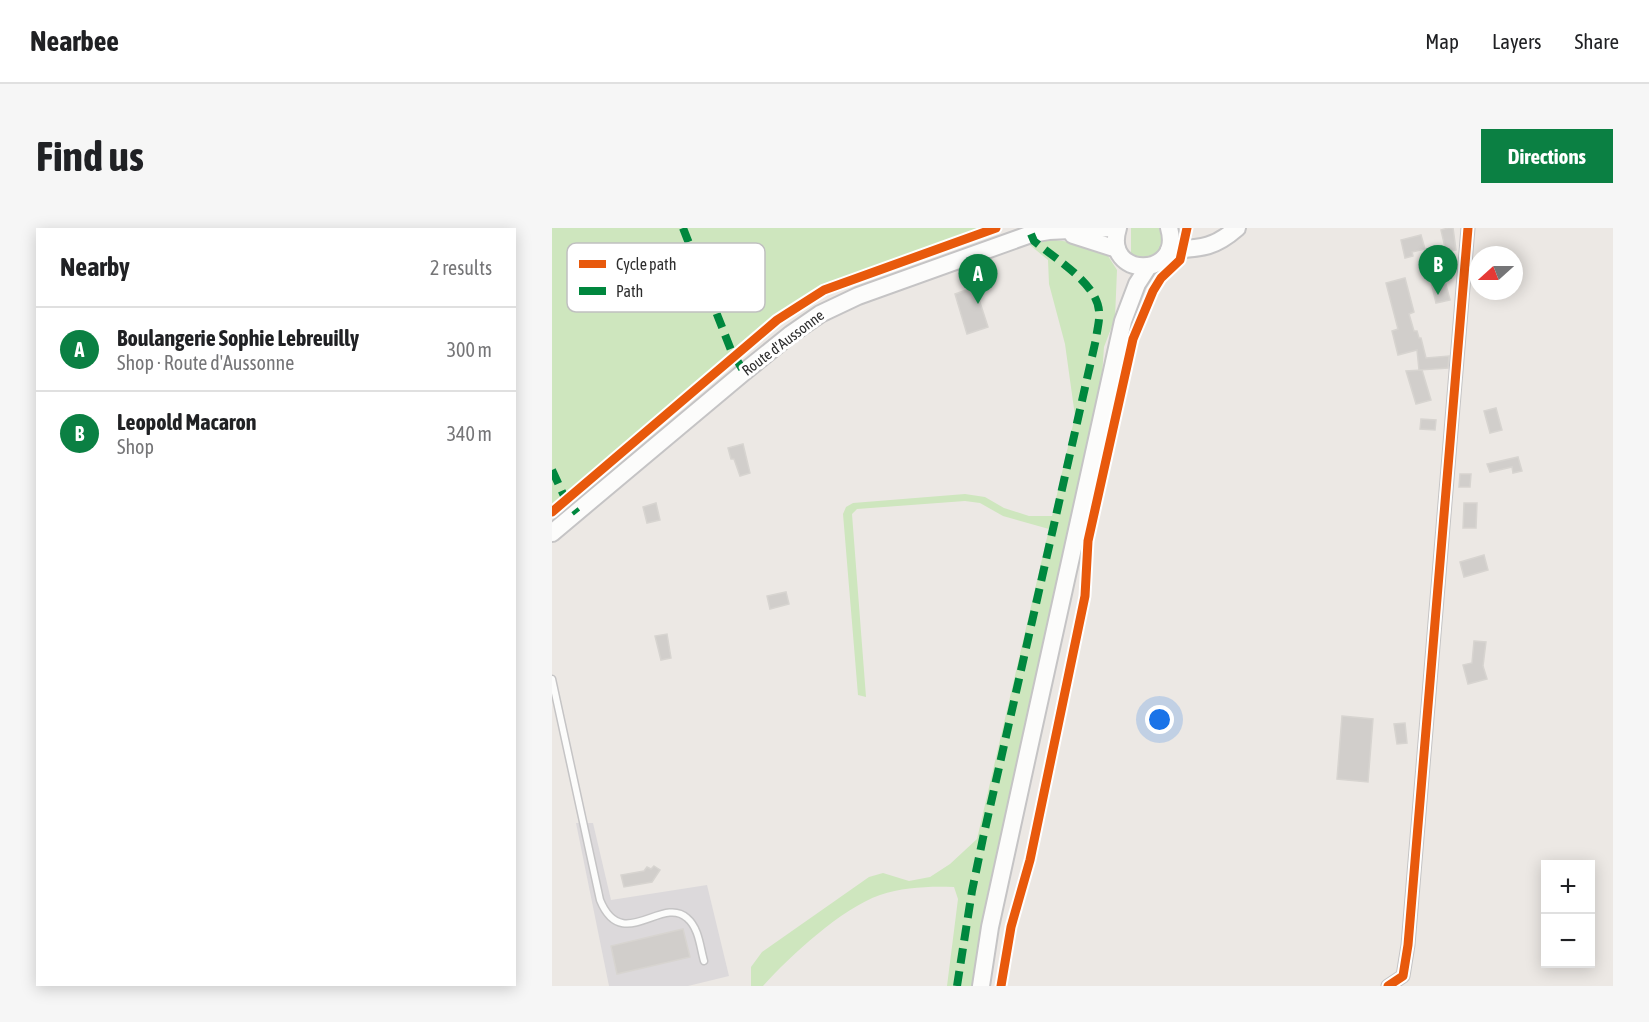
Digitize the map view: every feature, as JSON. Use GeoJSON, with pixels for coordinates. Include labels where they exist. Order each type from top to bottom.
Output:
{"type":"FeatureCollection","features":[{"type":"Feature","properties":{"kind":"main road","name":"Route d'Aussonne"},"geometry":{"type":"LineString","coordinates":[[552,533],[775,347],[820,314],[858,296],[1031,234],[1112,228]]}},
{"type":"Feature","properties":{"kind":"main road"},"geometry":{"type":"LineString","coordinates":[[1118,228],[1115,242],[1121,255],[1123,321]]}},
{"type":"Feature","properties":{"kind":"main road"},"geometry":{"type":"LineString","coordinates":[[1169,228],[1193,239],[1207,239],[1233,232]]}},
{"type":"Feature","properties":{"kind":"main road"},"geometry":{"type":"LineString","coordinates":[[981,986],[990,927],[1123,321],[1137,284],[1148,267],[1157,264],[1169,250],[1171,243],[1169,228]]}},
{"type":"Feature","properties":{"kind":"main road","name":"Route d'Aussonne"},"geometry":{"type":"LineString","coordinates":[[1057,231],[1086,238],[1121,255],[1136,266],[1148,267]]}},
{"type":"Feature","properties":{"kind":"main road"},"geometry":{"type":"LineString","coordinates":[[1169,250],[1206,248],[1233,232]]}},
{"type":"Feature","properties":{"kind":"street"},"geometry":{"type":"LineString","coordinates":[[1388,986],[1402,976],[1408,945],[1468,228]]}},
{"type":"Feature","properties":{"kind":"lane"},"geometry":{"type":"LineString","coordinates":[[552,679],[604,911],[612,920],[624,924],[675,912],[687,917],[696,930],[704,961]]}},
{"type":"Feature","properties":{"kind":"shaded area"},"geometry":{"type":"Polygon","coordinates":[[[576,823],[593,823],[611,900],[707,885],[729,976],[688,986],[609,986],[576,823]]]}},
{"type":"Feature","properties":{"kind":"green space"},"geometry":{"type":"Polygon","coordinates":[[[552,228],[986,228],[822,289],[779,313],[731,358],[552,506],[552,228]]]}},
{"type":"Feature","properties":{"kind":"green space"},"geometry":{"type":"Polygon","coordinates":[[[1131,228],[1159,228],[1161,242],[1155,255],[1145,259],[1131,257],[1131,228]]]}},
{"type":"Feature","properties":{"kind":"green space"},"geometry":{"type":"Polygon","coordinates":[[[1048,239],[1092,245],[1108,256],[1117,270],[1115,318],[1104,347],[1101,390],[987,896],[972,986],[947,986],[958,899],[954,887],[936,887],[898,890],[865,901],[817,934],[763,986],[751,986],[751,967],[762,952],[869,877],[883,873],[909,881],[930,877],[950,864],[977,839],[1049,529],[1003,516],[980,503],[965,501],[857,509],[852,514],[866,697],[858,695],[843,514],[846,507],[853,503],[965,494],[985,497],[1004,508],[1029,516],[1052,516],[1075,416],[1065,344],[1049,284],[1048,260],[1025,241],[1048,239]]]}},
{"type":"Feature","properties":{"kind":"building"},"geometry":{"type":"Polygon","coordinates":[[[1453,228],[1456,250],[1446,252],[1441,230],[1453,228]]]}},
{"type":"Feature","properties":{"kind":"building"},"geometry":{"type":"Polygon","coordinates":[[[1421,235],[1425,249],[1412,252],[1413,256],[1405,258],[1401,240],[1421,235]]]}},
{"type":"Feature","properties":{"kind":"building"},"geometry":{"type":"Polygon","coordinates":[[[1442,269],[1450,300],[1436,303],[1429,273],[1442,269]]]}},
{"type":"Feature","properties":{"kind":"building"},"geometry":{"type":"Polygon","coordinates":[[[1405,278],[1414,312],[1409,314],[1414,331],[1417,331],[1421,338],[1426,358],[1449,356],[1448,368],[1419,370],[1417,350],[1398,355],[1392,331],[1398,329],[1386,283],[1405,278]]]}},
{"type":"Feature","properties":{"kind":"building"},"geometry":{"type":"Polygon","coordinates":[[[975,287],[988,327],[967,334],[955,294],[975,287]]]}},
{"type":"Feature","properties":{"kind":"building"},"geometry":{"type":"Polygon","coordinates":[[[1422,370],[1431,400],[1416,404],[1406,371],[1422,370]]]}},
{"type":"Feature","properties":{"kind":"building"},"geometry":{"type":"Polygon","coordinates":[[[1496,408],[1502,430],[1490,433],[1484,411],[1496,408]]]}},
{"type":"Feature","properties":{"kind":"building"},"geometry":{"type":"Polygon","coordinates":[[[1421,419],[1436,420],[1435,430],[1420,429],[1421,419]]]}},
{"type":"Feature","properties":{"kind":"building"},"geometry":{"type":"Polygon","coordinates":[[[743,444],[750,473],[740,476],[728,448],[743,444]]]}},
{"type":"Feature","properties":{"kind":"building"},"geometry":{"type":"Polygon","coordinates":[[[1518,457],[1522,471],[1513,473],[1512,467],[1490,472],[1487,464],[1518,457]]]}},
{"type":"Feature","properties":{"kind":"building"},"geometry":{"type":"Polygon","coordinates":[[[1460,474],[1471,474],[1470,487],[1459,487],[1460,474]]]}},
{"type":"Feature","properties":{"kind":"building"},"geometry":{"type":"Polygon","coordinates":[[[656,503],[660,520],[647,523],[643,507],[656,503]]]}},
{"type":"Feature","properties":{"kind":"building"},"geometry":{"type":"Polygon","coordinates":[[[1464,503],[1477,503],[1476,528],[1463,528],[1464,503]]]}},
{"type":"Feature","properties":{"kind":"building"},"geometry":{"type":"Polygon","coordinates":[[[1484,555],[1488,570],[1464,577],[1460,562],[1484,555]]]}},
{"type":"Feature","properties":{"kind":"building"},"geometry":{"type":"Polygon","coordinates":[[[786,592],[789,604],[770,609],[767,596],[786,592]]]}},
{"type":"Feature","properties":{"kind":"building"},"geometry":{"type":"Polygon","coordinates":[[[667,634],[671,658],[661,660],[655,636],[667,634]]]}},
{"type":"Feature","properties":{"kind":"building"},"geometry":{"type":"Polygon","coordinates":[[[1474,641],[1486,642],[1483,666],[1487,679],[1468,684],[1463,665],[1472,663],[1474,641]]]}},
{"type":"Feature","properties":{"kind":"building"},"geometry":{"type":"Polygon","coordinates":[[[1342,716],[1373,719],[1368,782],[1337,779],[1342,716]]]}},
{"type":"Feature","properties":{"kind":"building"},"geometry":{"type":"Polygon","coordinates":[[[1405,723],[1407,743],[1397,744],[1394,724],[1405,723]]]}},
{"type":"Feature","properties":{"kind":"building"},"geometry":{"type":"Polygon","coordinates":[[[654,866],[660,870],[652,882],[624,887],[621,875],[644,871],[647,867],[651,869],[654,866]]]}},
{"type":"Feature","properties":{"kind":"building"},"geometry":{"type":"Polygon","coordinates":[[[683,929],[690,957],[617,974],[611,946],[683,929]]]}},
{"type":"Feature","properties":{"kind":"marked path"},"geometry":{"type":"LineString","coordinates":[[683,228],[689,243]]}},
{"type":"Feature","properties":{"kind":"marked path"},"geometry":{"type":"LineString","coordinates":[[957,986],[983,838],[1099,321],[1099,311],[1091,291],[1073,272],[1034,241],[1031,234]]}},
{"type":"Feature","properties":{"kind":"marked path"},"geometry":{"type":"LineString","coordinates":[[716,312],[731,350],[744,372]]}},
{"type":"Feature","properties":{"kind":"marked path"},"geometry":{"type":"LineString","coordinates":[[552,470],[565,498],[577,513]]}},
{"type":"Feature","properties":{"kind":"cycle path"},"geometry":{"type":"LineString","coordinates":[[552,512],[777,320],[824,290],[996,228]]}},
{"type":"Feature","properties":{"kind":"cycle path"},"geometry":{"type":"LineString","coordinates":[[1001,986],[1011,927],[1030,860],[1085,596],[1088,541],[1133,339],[1153,291],[1161,278],[1180,260],[1187,228]]}},
{"type":"Feature","properties":{"kind":"cycle path"},"geometry":{"type":"LineString","coordinates":[[1388,986],[1403,976],[1408,945],[1468,228]]}},
{"type":"Feature","properties":{"kind":"place","name":"Leopold Macaron"},"geometry":{"type":"Point","coordinates":[1438,295]}},
{"type":"Feature","properties":{"kind":"place","name":"Boulangerie Sophie Lebreuilly"},"geometry":{"type":"Point","coordinates":[978,304]}}]}
